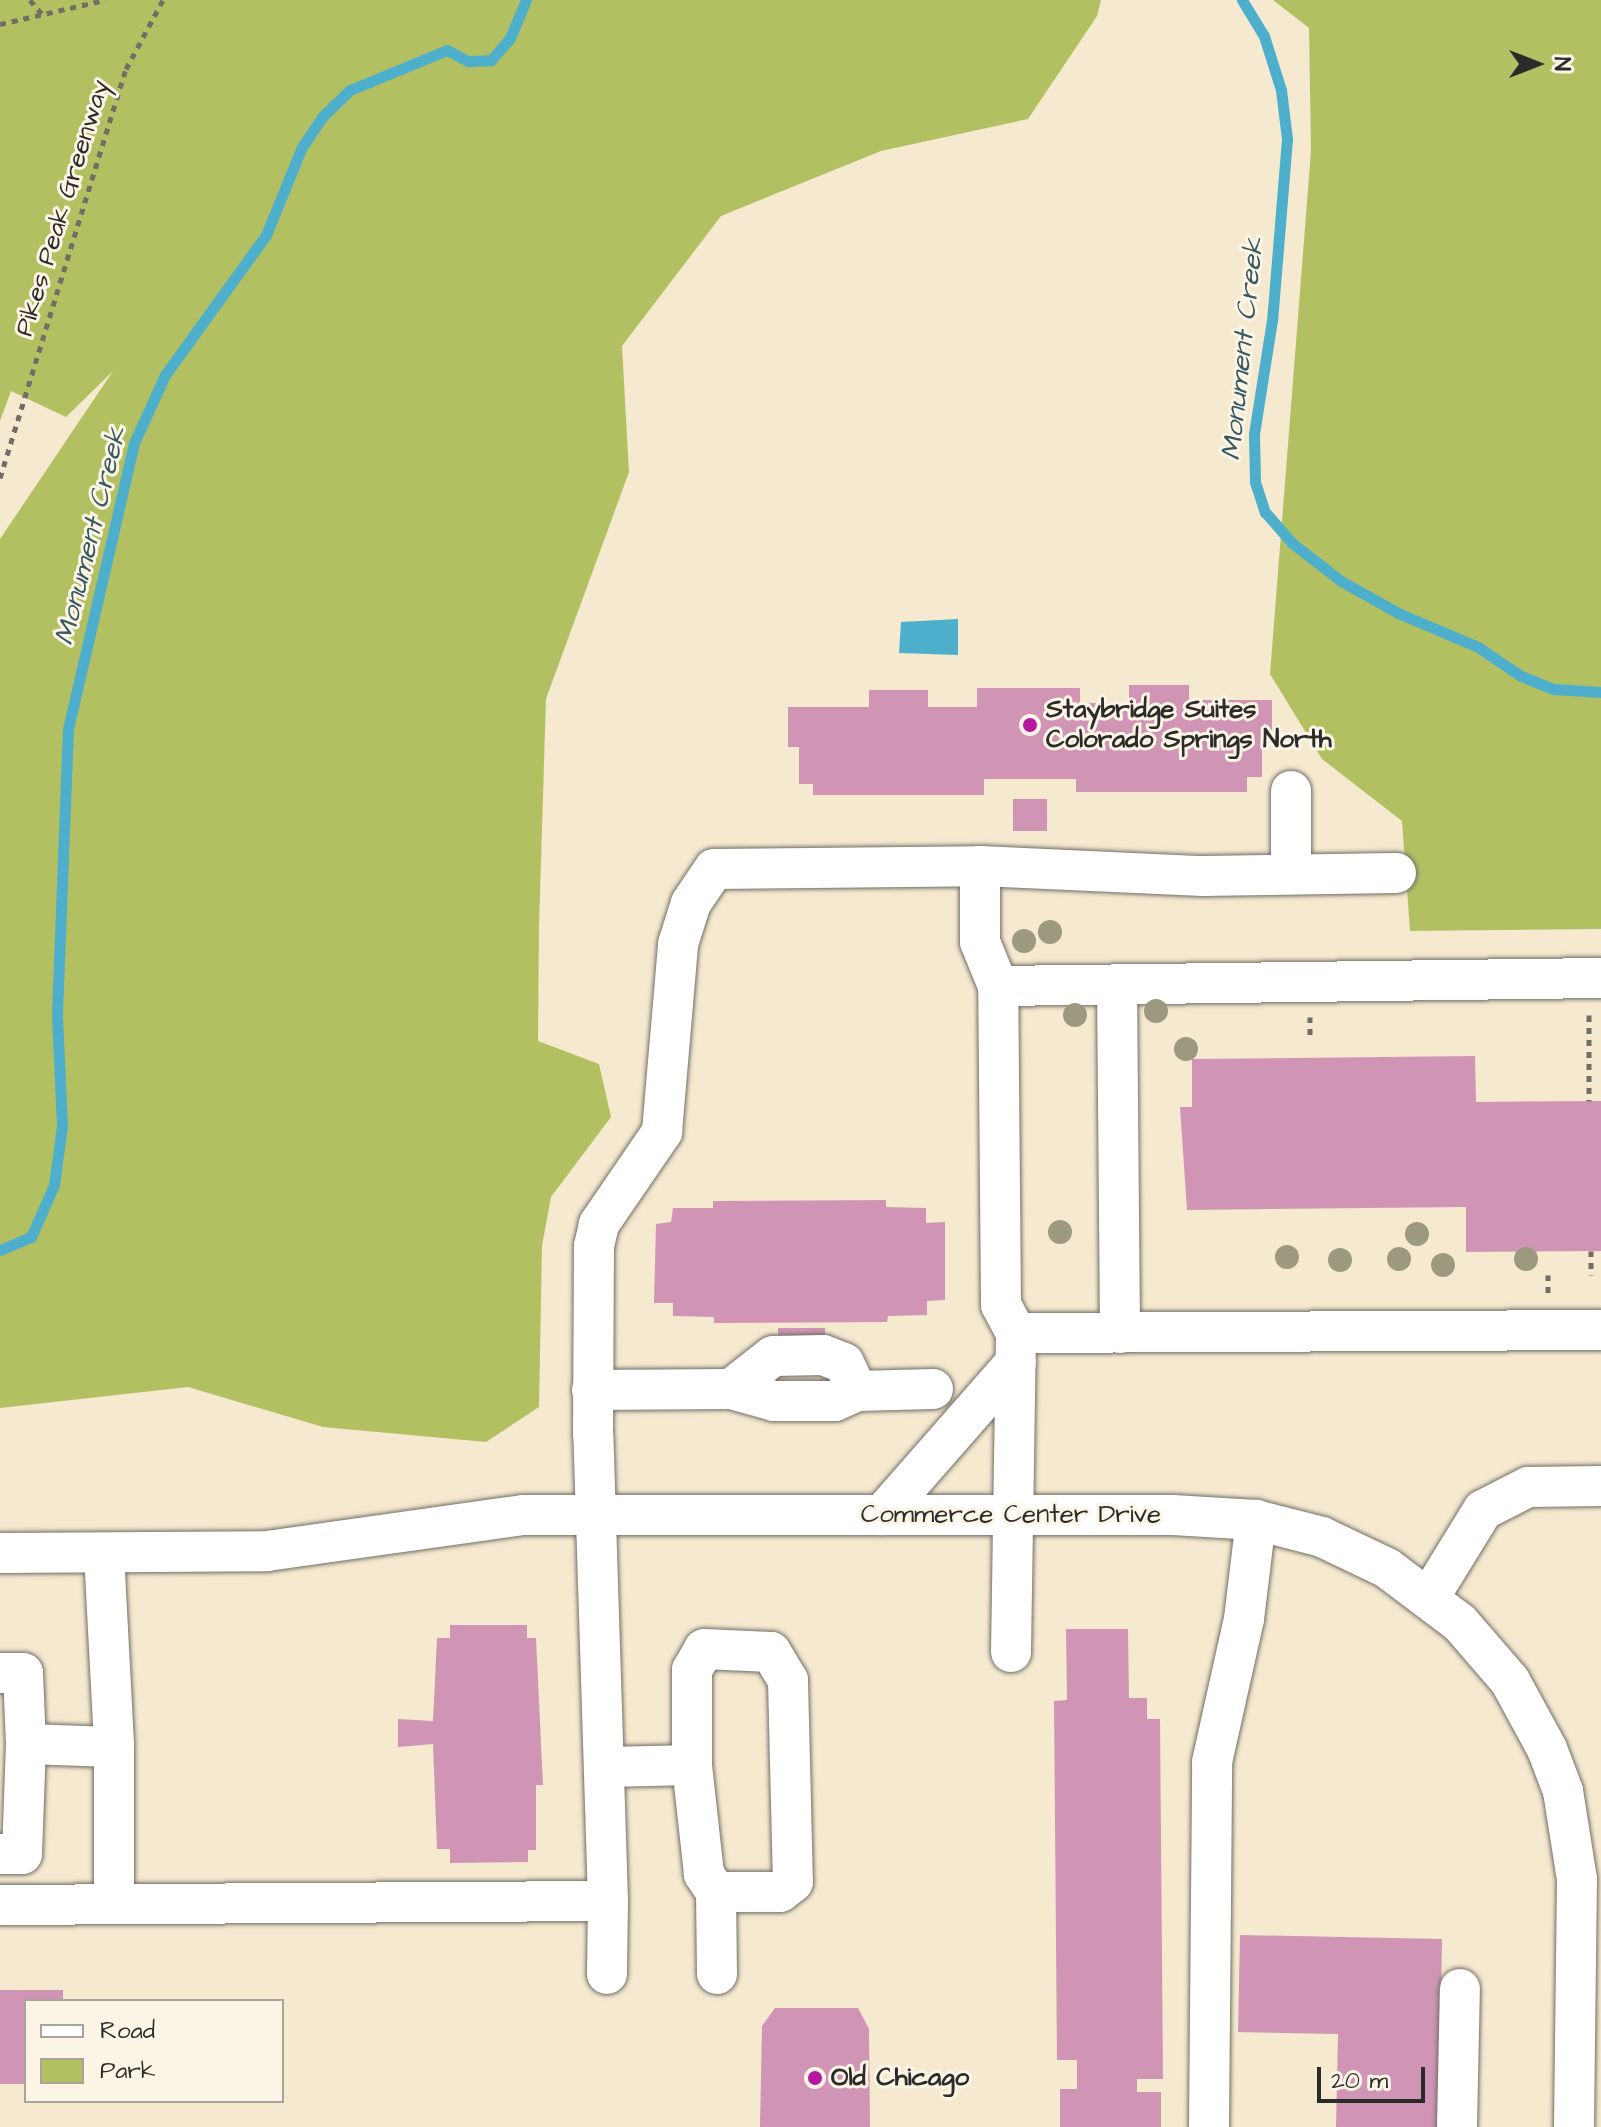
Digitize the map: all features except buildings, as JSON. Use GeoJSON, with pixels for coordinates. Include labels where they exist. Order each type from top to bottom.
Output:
{"type":"FeatureCollection","features":[{"type":"Feature","properties":{"kind":"street"},"geometry":{"type":"LineString","coordinates":[[1291,791],[1291,873]]}},
{"type":"Feature","properties":{"kind":"street"},"geometry":{"type":"LineString","coordinates":[[980,866],[980,942],[998,986],[1001,1305],[1016,1348],[1011,1652]]}},
{"type":"Feature","properties":{"kind":"street"},"geometry":{"type":"LineString","coordinates":[[607,1974],[607,1767],[592,1390],[595,1235],[662,1132],[678,944],[691,903],[714,869],[980,866],[1203,876],[1396,873]]}},
{"type":"Feature","properties":{"kind":"street"},"geometry":{"type":"LineString","coordinates":[[998,986],[1601,978]]}},
{"type":"Feature","properties":{"kind":"street"},"geometry":{"type":"LineString","coordinates":[[1117,985],[1120,1333]]}},
{"type":"Feature","properties":{"kind":"street"},"geometry":{"type":"LineString","coordinates":[[882,1515],[1016,1348],[1120,1333],[1601,1330]]}},
{"type":"Feature","properties":{"kind":"street"},"geometry":{"type":"LineString","coordinates":[[592,1390],[731,1389],[774,1401],[835,1401],[857,1391],[933,1389]]}},
{"type":"Feature","properties":{"kind":"street"},"geometry":{"type":"LineString","coordinates":[[1430,1596],[1483,1510],[1528,1487],[1601,1486]]}},
{"type":"Feature","properties":{"kind":"street","name":"Commerce Center Drive"},"geometry":{"type":"LineString","coordinates":[[0,1553],[267,1551],[466,1520],[595,1515],[1173,1515],[1256,1520],[1358,1551],[1430,1596],[1486,1649],[1510,1681],[1563,1791],[1577,1879],[1588,2073],[1574,2127]]}},
{"type":"Feature","properties":{"kind":"street"},"geometry":{"type":"LineString","coordinates":[[1209,2127],[1212,1762],[1244,1619],[1256,1520]]}},
{"type":"Feature","properties":{"kind":"street"},"geometry":{"type":"LineString","coordinates":[[104,1553],[114,1747],[114,1903]]}},
{"type":"Feature","properties":{"kind":"street"},"geometry":{"type":"LineString","coordinates":[[716,1892],[780,1892],[793,1882],[788,1680],[771,1652],[704,1649],[692,1670],[692,1765],[704,1874],[716,1892],[717,1974]]}},
{"type":"Feature","properties":{"kind":"street"},"geometry":{"type":"LineString","coordinates":[[0,1673],[23,1673],[26,1744],[11,1854],[11,1905],[608,1901]]}},
{"type":"Feature","properties":{"kind":"street"},"geometry":{"type":"LineString","coordinates":[[26,1744],[114,1747]]}},
{"type":"Feature","properties":{"kind":"street"},"geometry":{"type":"LineString","coordinates":[[607,1767],[692,1765]]}},
{"type":"Feature","properties":{"kind":"street"},"geometry":{"type":"LineString","coordinates":[[1457,2127],[1460,1989]]}},
{"type":"Feature","properties":{"kind":"path"},"geometry":{"type":"LineString","coordinates":[[30,0],[42,14]]}},
{"type":"Feature","properties":{"kind":"path"},"geometry":{"type":"LineString","coordinates":[[0,24],[105,0]]}},
{"type":"Feature","properties":{"kind":"path","name":"Pikes Peak Greenway"},"geometry":{"type":"LineString","coordinates":[[0,478],[126,69],[163,0]]}},
{"type":"Feature","properties":{"kind":"path"},"geometry":{"type":"LineString","coordinates":[[1589,1033],[1589,1101]]}},
{"type":"Feature","properties":{"kind":"path"},"geometry":{"type":"LineString","coordinates":[[1591,1251],[1591,1275]]}},
{"type":"Feature","properties":{"kind":"green space"},"geometry":{"type":"Polygon","coordinates":[[[0,0],[1101,0],[1097,16],[1028,119],[881,151],[721,216],[622,346],[629,472],[546,699],[539,926],[538,1041],[599,1064],[611,1117],[551,1197],[542,1246],[539,1407],[486,1442],[323,1427],[188,1387],[0,1408],[0,539],[113,371],[66,417],[11,391],[0,421],[0,0]]]}},
{"type":"Feature","properties":{"kind":"green space"},"geometry":{"type":"Polygon","coordinates":[[[1273,0],[1601,0],[1601,929],[1410,931],[1402,821],[1322,759],[1270,674],[1311,151],[1309,28],[1273,0]]]}},
{"type":"Feature","properties":{"kind":"water"},"geometry":{"type":"Polygon","coordinates":[[[958,619],[958,655],[899,653],[901,622],[958,619]]]}},
{"type":"Feature","properties":{"kind":"waterway","name":"Monument Creek"},"geometry":{"type":"LineString","coordinates":[[0,1250],[31,1237],[54,1185],[62,1126],[57,1014],[68,729],[134,443],[165,375],[266,235],[302,147],[323,116],[350,90],[447,50],[468,61],[491,60],[510,38],[526,0]]}},
{"type":"Feature","properties":{"kind":"waterway","name":"Monument Creek"},"geometry":{"type":"LineString","coordinates":[[1242,0],[1264,36],[1281,90],[1287,139],[1272,320],[1254,434],[1255,482],[1265,512],[1292,543],[1341,581],[1398,613],[1478,647],[1521,676],[1553,689],[1601,692]]}},
{"type":"Feature","properties":{"kind":"place","name":"Staybridge Suites Colorado Springs North"},"geometry":{"type":"Point","coordinates":[1030,725]}},
{"type":"Feature","properties":{"kind":"place","name":"Old Chicago"},"geometry":{"type":"Point","coordinates":[815,2078]}}]}
